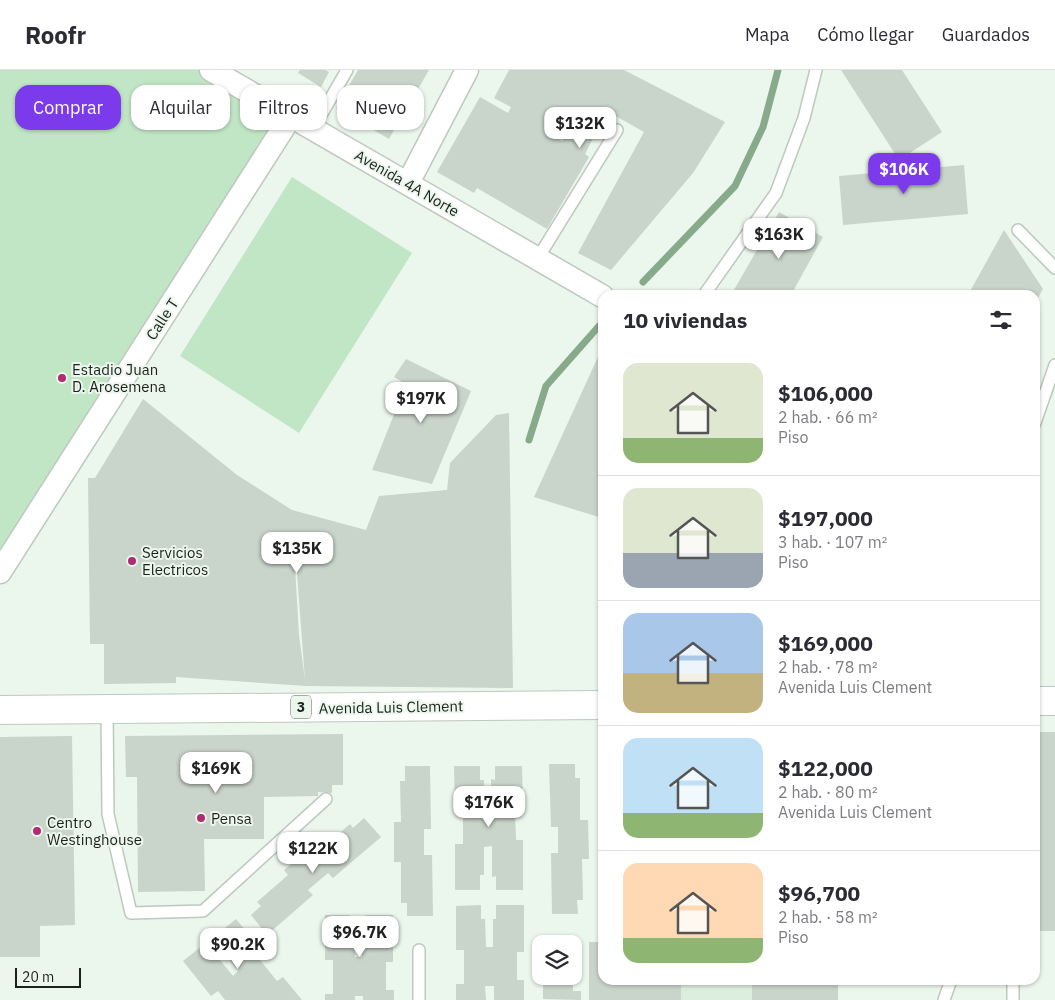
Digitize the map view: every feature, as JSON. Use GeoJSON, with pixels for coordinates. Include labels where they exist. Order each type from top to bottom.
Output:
{"type":"FeatureCollection","features":[{"type":"Feature","properties":{"kind":"main road"},"geometry":{"type":"LineString","coordinates":[[1040,701],[1055,700]]}},
{"type":"Feature","properties":{"kind":"main road","name":"Avenida Luis Clement"},"geometry":{"type":"LineString","coordinates":[[0,710],[598,705]]}},
{"type":"Feature","properties":{"kind":"street","name":"Avenida 4A Norte"},"geometry":{"type":"LineString","coordinates":[[212,70],[240,86]]}},
{"type":"Feature","properties":{"kind":"street"},"geometry":{"type":"LineString","coordinates":[[408,183],[466,70]]}},
{"type":"Feature","properties":{"kind":"street","name":"Calle T"},"geometry":{"type":"LineString","coordinates":[[0,572],[282,130]]}},
{"type":"Feature","properties":{"kind":"street","name":"Avenida 4A Norte"},"geometry":{"type":"LineString","coordinates":[[315,130],[598,294]]}},
{"type":"Feature","properties":{"kind":"lane"},"geometry":{"type":"LineString","coordinates":[[327,105],[347,70]]}},
{"type":"Feature","properties":{"kind":"lane"},"geometry":{"type":"LineString","coordinates":[[708,290],[776,193],[804,118],[816,70]]}},
{"type":"Feature","properties":{"kind":"lane"},"geometry":{"type":"LineString","coordinates":[[538,258],[617,130]]}},
{"type":"Feature","properties":{"kind":"lane"},"geometry":{"type":"LineString","coordinates":[[1018,230],[1055,268]]}},
{"type":"Feature","properties":{"kind":"lane"},"geometry":{"type":"LineString","coordinates":[[1040,408],[1055,365]]}},
{"type":"Feature","properties":{"kind":"lane"},"geometry":{"type":"LineString","coordinates":[[107,709],[108,814],[131,913],[203,911],[326,799]]}},
{"type":"Feature","properties":{"kind":"lane"},"geometry":{"type":"LineString","coordinates":[[419,950],[419,1000]]}},
{"type":"Feature","properties":{"kind":"lane"},"geometry":{"type":"LineString","coordinates":[[944,1000],[949,985]]}},
{"type":"Feature","properties":{"kind":"lane"},"geometry":{"type":"LineString","coordinates":[[1013,985],[1013,1000]]}},
{"type":"Feature","properties":{"kind":"shaded area"},"geometry":{"type":"Polygon","coordinates":[[[589,942],[598,942],[598,985],[838,985],[838,1000],[589,1000],[589,942]]]}},
{"type":"Feature","properties":{"kind":"green space","name":"Estadio Juan D. Arosemena"},"geometry":{"type":"Polygon","coordinates":[[[0,70],[211,70],[240,87],[240,130],[282,130],[0,572],[0,70]]]}},
{"type":"Feature","properties":{"kind":"green space"},"geometry":{"type":"Polygon","coordinates":[[[292,177],[412,253],[299,433],[180,356],[292,177]]]}},
{"type":"Feature","properties":{"kind":"building"},"geometry":{"type":"Polygon","coordinates":[[[300,70],[326,70],[329,72],[322,85],[318,85],[298,73],[300,70]]]}},
{"type":"Feature","properties":{"kind":"building"},"geometry":{"type":"Polygon","coordinates":[[[358,70],[429,70],[420,85],[349,85],[358,70]]]}},
{"type":"Feature","properties":{"kind":"building"},"geometry":{"type":"Polygon","coordinates":[[[509,70],[624,70],[725,122],[693,173],[611,270],[578,253],[644,132],[607,111],[585,154],[589,157],[547,229],[477,188],[474,193],[437,172],[480,97],[508,113],[511,107],[494,98],[509,70]],[[553,130],[551,134],[562,141],[565,137],[553,130]]]}},
{"type":"Feature","properties":{"kind":"building"},"geometry":{"type":"Polygon","coordinates":[[[841,70],[902,70],[942,132],[899,160],[841,70]]]}},
{"type":"Feature","properties":{"kind":"building"},"geometry":{"type":"Polygon","coordinates":[[[374,130],[394,130],[389,139],[374,130]]]}},
{"type":"Feature","properties":{"kind":"building"},"geometry":{"type":"Polygon","coordinates":[[[964,165],[968,214],[843,225],[839,176],[964,165]]]}},
{"type":"Feature","properties":{"kind":"building"},"geometry":{"type":"Polygon","coordinates":[[[779,212],[823,237],[794,290],[734,290],[779,212]]]}},
{"type":"Feature","properties":{"kind":"building"},"geometry":{"type":"Polygon","coordinates":[[[1004,230],[1043,289],[1040,294],[1040,290],[971,290],[1004,230]]]}},
{"type":"Feature","properties":{"kind":"building"},"geometry":{"type":"Polygon","coordinates":[[[598,357],[598,517],[534,497],[598,357]]]}},
{"type":"Feature","properties":{"kind":"building"},"geometry":{"type":"Polygon","coordinates":[[[406,359],[471,391],[432,484],[372,470],[406,384],[394,377],[406,359]]]}},
{"type":"Feature","properties":{"kind":"building"},"geometry":{"type":"Polygon","coordinates":[[[143,399],[237,475],[292,510],[366,530],[379,496],[447,490],[450,463],[496,415],[509,413],[513,688],[306,686],[176,677],[176,683],[104,684],[104,644],[90,644],[88,478],[95,478],[143,399]],[[294,533],[299,635],[305,680],[294,533]]]}},
{"type":"Feature","properties":{"kind":"building"},"geometry":{"type":"Polygon","coordinates":[[[1040,732],[1055,732],[1055,931],[1040,931],[1040,732]]]}},
{"type":"Feature","properties":{"kind":"building","name":"Pensa"},"geometry":{"type":"Polygon","coordinates":[[[343,734],[343,785],[332,785],[332,793],[318,792],[318,796],[264,797],[264,839],[204,839],[205,891],[138,892],[137,777],[126,777],[125,736],[343,734]]]}},
{"type":"Feature","properties":{"kind":"building","name":"Centro Westinghouse"},"geometry":{"type":"Polygon","coordinates":[[[72,736],[75,925],[40,926],[40,957],[0,957],[0,737],[72,736]]]}},
{"type":"Feature","properties":{"kind":"building"},"geometry":{"type":"Polygon","coordinates":[[[549,764],[575,764],[575,778],[580,778],[580,820],[588,820],[589,859],[582,859],[583,900],[577,900],[578,914],[552,914],[551,853],[558,853],[558,827],[551,827],[549,764]]]}},
{"type":"Feature","properties":{"kind":"building"},"geometry":{"type":"Polygon","coordinates":[[[405,766],[430,766],[431,829],[424,829],[424,855],[432,855],[433,916],[407,916],[407,903],[401,903],[401,862],[394,862],[394,822],[401,822],[400,781],[405,781],[405,766]]]}},
{"type":"Feature","properties":{"kind":"building"},"geometry":{"type":"Polygon","coordinates":[[[454,766],[480,766],[480,780],[484,780],[484,808],[492,808],[491,779],[495,780],[495,766],[522,766],[523,813],[515,813],[516,840],[523,840],[523,890],[496,890],[496,876],[492,877],[492,846],[484,847],[484,875],[480,875],[480,890],[455,890],[455,844],[463,844],[463,811],[455,811],[454,766]]]}},
{"type":"Feature","properties":{"kind":"building"},"geometry":{"type":"Polygon","coordinates":[[[364,818],[381,837],[333,878],[328,873],[308,890],[313,895],[267,935],[251,915],[261,906],[257,902],[288,875],[284,870],[314,845],[319,851],[350,824],[353,828],[364,818]]]}},
{"type":"Feature","properties":{"kind":"building"},"geometry":{"type":"Polygon","coordinates":[[[481,905],[481,919],[485,919],[486,947],[493,947],[493,919],[496,919],[496,905],[524,905],[524,952],[517,952],[517,980],[524,980],[524,1000],[494,1000],[494,986],[485,986],[486,1000],[456,1000],[456,984],[464,984],[464,950],[456,950],[456,906],[481,905]]]}},
{"type":"Feature","properties":{"kind":"building"},"geometry":{"type":"Polygon","coordinates":[[[325,915],[350,915],[351,929],[354,929],[355,957],[362,957],[362,929],[366,929],[365,915],[393,915],[393,962],[386,962],[386,990],[394,990],[394,1000],[363,1000],[363,996],[355,996],[355,1000],[325,1000],[325,994],[333,994],[333,960],[325,960],[325,915]]]}},
{"type":"Feature","properties":{"kind":"building"},"geometry":{"type":"Polygon","coordinates":[[[236,919],[266,955],[260,960],[277,981],[283,977],[302,1000],[225,1000],[218,991],[211,996],[183,961],[203,945],[212,956],[215,954],[233,976],[238,971],[221,948],[223,946],[215,936],[236,919]]]}},
{"type":"Feature","properties":{"kind":"building"},"geometry":{"type":"Polygon","coordinates":[[[589,942],[598,942],[598,985],[681,985],[681,1000],[589,1000],[589,942]]]}},
{"type":"Feature","properties":{"kind":"building"},"geometry":{"type":"Polygon","coordinates":[[[543,985],[573,985],[573,991],[581,991],[581,1000],[543,999],[543,985]]]}},
{"type":"Feature","properties":{"kind":"building"},"geometry":{"type":"Polygon","coordinates":[[[752,985],[838,985],[838,1000],[752,1000],[752,985]]]}},
{"type":"Feature","properties":{"kind":"waterway"},"geometry":{"type":"LineString","coordinates":[[643,282],[735,186],[763,127],[778,70]]}},
{"type":"Feature","properties":{"kind":"waterway"},"geometry":{"type":"LineString","coordinates":[[529,440],[546,386],[598,327]]}},
{"type":"Feature","properties":{"kind":"place","name":"Estadio Juan D. Arosemena"},"geometry":{"type":"Point","coordinates":[62,378]}},
{"type":"Feature","properties":{"kind":"place","name":"Servicios Electricos"},"geometry":{"type":"Point","coordinates":[132,561]}},
{"type":"Feature","properties":{"kind":"place","name":"Pensa"},"geometry":{"type":"Point","coordinates":[201,818]}},
{"type":"Feature","properties":{"kind":"place","name":"Centro Westinghouse"},"geometry":{"type":"Point","coordinates":[37,831]}}]}
